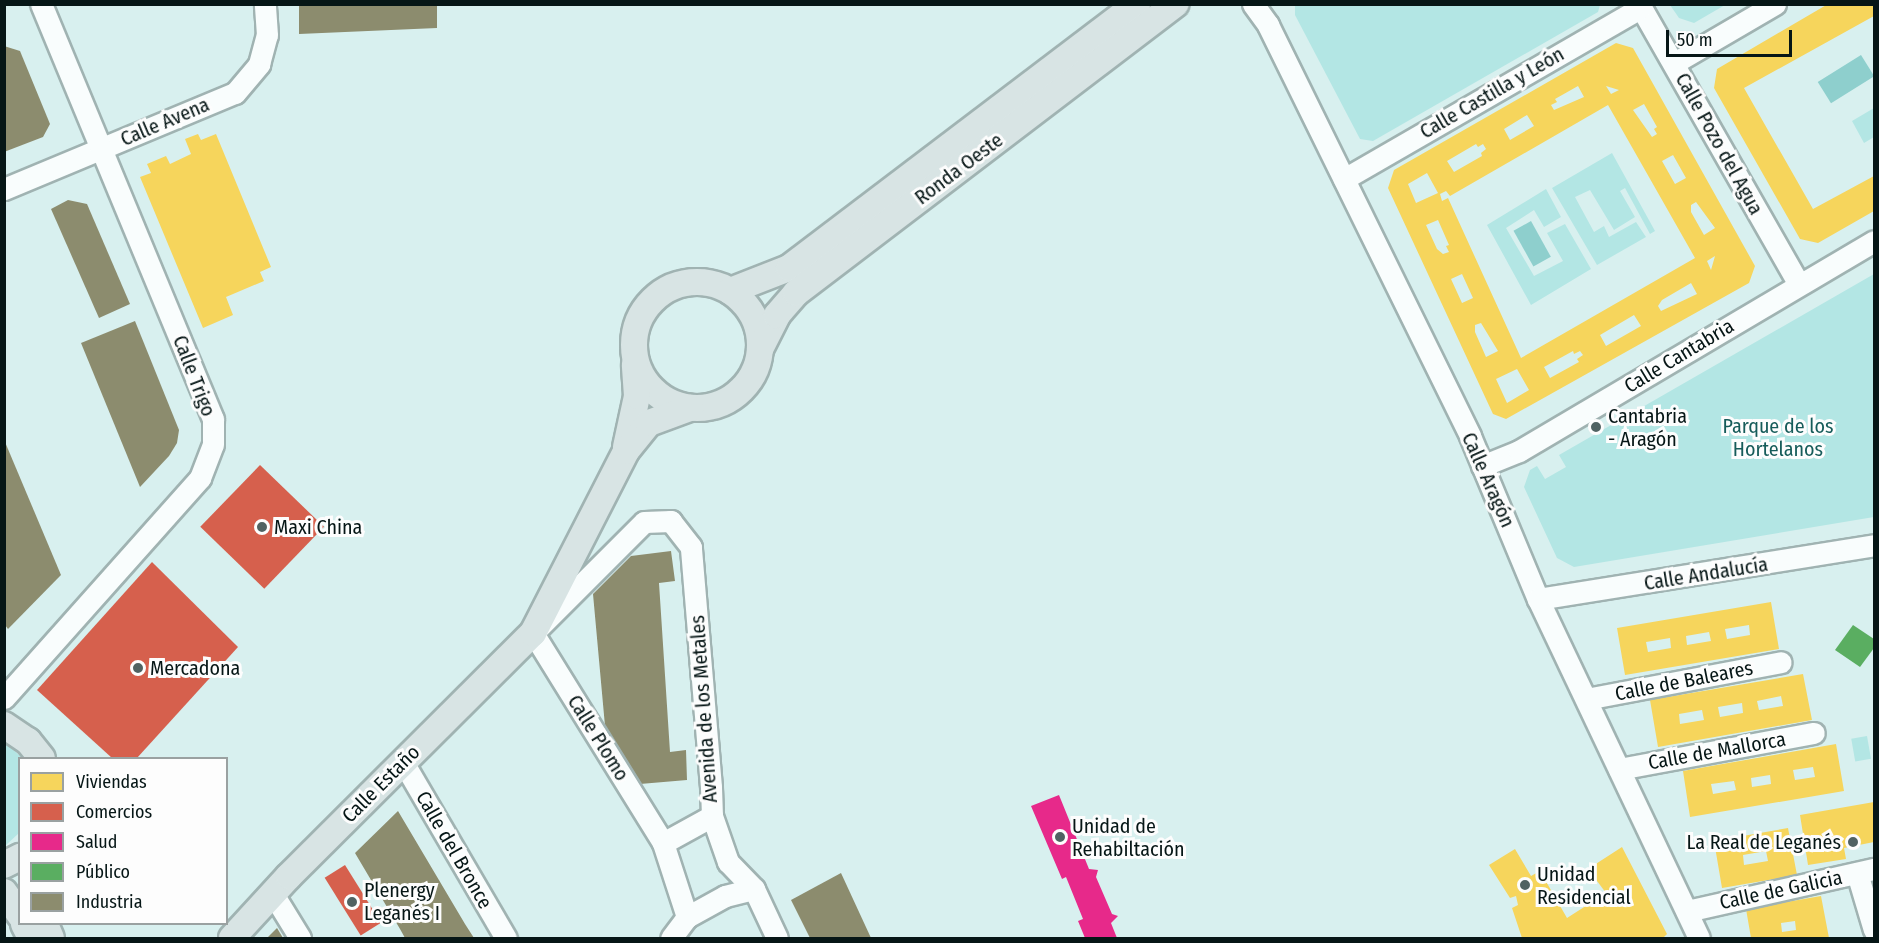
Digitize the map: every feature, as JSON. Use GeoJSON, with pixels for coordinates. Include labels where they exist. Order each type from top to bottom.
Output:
{"type":"FeatureCollection","features":[{"type":"Feature","properties":{"kind":"main road","name":"Ronda Oeste"},"geometry":{"type":"LineString","coordinates":[[730,291],[789,268],[1137,4]]}},
{"type":"Feature","properties":{"kind":"main road","name":"Ronda Oeste"},"geometry":{"type":"LineString","coordinates":[[760,349],[777,315],[796,293],[1176,4]]}},
{"type":"Feature","properties":{"kind":"main road"},"geometry":{"type":"LineString","coordinates":[[692,282],[711,284],[730,291],[753,316],[760,349],[756,369],[745,387],[729,400],[711,407],[690,408],[670,402],[652,389],[640,371],[634,351],[639,322],[656,297],[672,287],[692,282]]}},
{"type":"Feature","properties":{"kind":"main road","name":"Calle Estaño"},"geometry":{"type":"LineString","coordinates":[[626,451],[637,396],[634,351]]}},
{"type":"Feature","properties":{"kind":"main road","name":"Calle Estaño"},"geometry":{"type":"LineString","coordinates":[[231,939],[403,762],[533,633],[626,451],[649,423],[690,408]]}},
{"type":"Feature","properties":{"kind":"main road"},"geometry":{"type":"LineString","coordinates":[[4,725],[28,741],[40,757]]}},
{"type":"Feature","properties":{"kind":"main road"},"geometry":{"type":"LineString","coordinates":[[4,865],[18,858]]}},
{"type":"Feature","properties":{"kind":"main road"},"geometry":{"type":"LineString","coordinates":[[4,892],[18,912]]}},
{"type":"Feature","properties":{"kind":"main road"},"geometry":{"type":"LineString","coordinates":[[24,925],[31,939]]}},
{"type":"Feature","properties":{"kind":"main road"},"geometry":{"type":"LineString","coordinates":[[45,925],[51,939]]}},
{"type":"Feature","properties":{"kind":"street","name":"Calle Trigo"},"geometry":{"type":"LineString","coordinates":[[4,698],[200,478],[213,444],[213,419],[41,4]]}},
{"type":"Feature","properties":{"kind":"street","name":"Calle Avena"},"geometry":{"type":"LineString","coordinates":[[4,189],[235,93],[259,64],[267,35],[265,4]]}},
{"type":"Feature","properties":{"kind":"street","name":"Calle Aragón"},"geometry":{"type":"LineString","coordinates":[[1253,4],[1266,15],[1482,466],[1538,599],[1700,939]]}},
{"type":"Feature","properties":{"kind":"street"},"geometry":{"type":"LineString","coordinates":[[1674,63],[1775,4]]}},
{"type":"Feature","properties":{"kind":"street","name":"Calle Pozo del Agua"},"geometry":{"type":"LineString","coordinates":[[1640,6],[1799,285]]}},
{"type":"Feature","properties":{"kind":"street","name":"Calle Castilla y León"},"geometry":{"type":"LineString","coordinates":[[1344,179],[1640,6]]}},
{"type":"Feature","properties":{"kind":"street","name":"Calle Cantabria"},"geometry":{"type":"LineString","coordinates":[[1482,466],[1519,451],[1875,241]]}},
{"type":"Feature","properties":{"kind":"street","name":"Calle Estaño"},"geometry":{"type":"LineString","coordinates":[[533,633],[644,522],[671,521]]}},
{"type":"Feature","properties":{"kind":"street","name":"Avenida de los Metales"},"geometry":{"type":"LineString","coordinates":[[663,843],[712,816],[691,547],[671,521]]}},
{"type":"Feature","properties":{"kind":"street","name":"Calle Andalucía"},"geometry":{"type":"LineString","coordinates":[[1538,599],[1875,545]]}},
{"type":"Feature","properties":{"kind":"street","name":"Calle Plomo"},"geometry":{"type":"LineString","coordinates":[[533,633],[663,843]]}},
{"type":"Feature","properties":{"kind":"street","name":"Calle de Baleares"},"geometry":{"type":"LineString","coordinates":[[1586,699],[1781,662]]}},
{"type":"Feature","properties":{"kind":"street","name":"Calle de Mallorca"},"geometry":{"type":"LineString","coordinates":[[1619,769],[1814,733]]}},
{"type":"Feature","properties":{"kind":"street","name":"Calle del Bronce"},"geometry":{"type":"LineString","coordinates":[[403,762],[506,939]]}},
{"type":"Feature","properties":{"kind":"street"},"geometry":{"type":"LineString","coordinates":[[712,816],[728,862],[754,889],[777,939]]}},
{"type":"Feature","properties":{"kind":"street"},"geometry":{"type":"LineString","coordinates":[[663,843],[687,917]]}},
{"type":"Feature","properties":{"kind":"street"},"geometry":{"type":"LineString","coordinates":[[1866,871],[1875,930]]}},
{"type":"Feature","properties":{"kind":"street","name":"Calle de Galicia"},"geometry":{"type":"LineString","coordinates":[[1687,911],[1866,871]]}},
{"type":"Feature","properties":{"kind":"street"},"geometry":{"type":"LineString","coordinates":[[671,939],[687,917],[725,896],[754,889]]}},
{"type":"Feature","properties":{"kind":"street"},"geometry":{"type":"LineString","coordinates":[[273,894],[300,939]]}},
{"type":"Feature","properties":{"kind":"green space"},"geometry":{"type":"Polygon","coordinates":[[[1295,4],[1600,5],[1598,12],[1373,141],[1360,139],[1295,15],[1295,4]]]}},
{"type":"Feature","properties":{"kind":"green space"},"geometry":{"type":"Polygon","coordinates":[[[1670,5],[1725,5],[1694,23],[1679,18],[1670,5]]]}},
{"type":"Feature","properties":{"kind":"green space"},"geometry":{"type":"Polygon","coordinates":[[[1874,108],[1874,137],[1864,143],[1852,121],[1874,108]]]}},
{"type":"Feature","properties":{"kind":"green space"},"geometry":{"type":"Polygon","coordinates":[[[1612,153],[1655,231],[1650,234],[1625,188],[1620,191],[1635,217],[1614,230],[1590,190],[1575,197],[1594,232],[1604,226],[1609,237],[1636,222],[1646,237],[1597,265],[1552,188],[1612,153]]]}},
{"type":"Feature","properties":{"kind":"green space"},"geometry":{"type":"Polygon","coordinates":[[[1546,189],[1561,217],[1544,227],[1534,210],[1506,228],[1534,276],[1563,261],[1547,233],[1565,224],[1591,269],[1531,305],[1487,225],[1546,189]]]}},
{"type":"Feature","properties":{"kind":"green space","name":"Parque de los Hortelanos"},"geometry":{"type":"Polygon","coordinates":[[[1874,274],[1874,517],[1574,567],[1557,558],[1524,487],[1530,470],[1537,466],[1545,479],[1566,467],[1559,455],[1874,274]]]}},
{"type":"Feature","properties":{"kind":"green space"},"geometry":{"type":"Polygon","coordinates":[[[1867,736],[1871,759],[1855,761],[1851,739],[1867,736]]]}},
{"type":"Feature","properties":{"kind":"green space"},"geometry":{"type":"Polygon","coordinates":[[[4,741],[21,757],[18,757],[18,834],[5,846],[4,741]]]}},
{"type":"Feature","properties":{"kind":"shaded area"},"geometry":{"type":"Polygon","coordinates":[[[1861,55],[1874,76],[1831,103],[1818,82],[1861,55]]]}},
{"type":"Feature","properties":{"kind":"shaded area"},"geometry":{"type":"Polygon","coordinates":[[[1531,221],[1551,257],[1533,267],[1514,231],[1531,221]]]}},
{"type":"Feature","properties":{"kind":"building: Viviendas"},"geometry":{"type":"Polygon","coordinates":[[[1828,4],[1874,4],[1874,16],[1744,88],[1813,209],[1874,176],[1874,211],[1818,243],[1800,239],[1714,88],[1717,69],[1828,4]]]}},
{"type":"Feature","properties":{"kind":"building: Viviendas"},"geometry":{"type":"Polygon","coordinates":[[[1616,43],[1633,48],[1755,266],[1749,283],[1506,419],[1493,414],[1388,188],[1394,170],[1616,43]],[[1578,86],[1555,99],[1557,102],[1551,105],[1554,110],[1584,97],[1578,86]],[[1606,86],[1611,94],[1619,90],[1606,86]],[[1644,104],[1633,110],[1652,137],[1657,134],[1654,129],[1657,127],[1644,104]],[[1608,105],[1450,196],[1446,191],[1440,194],[1442,201],[1448,198],[1521,358],[1695,258],[1608,105]],[[1527,115],[1504,129],[1510,140],[1534,126],[1527,115]],[[1476,144],[1447,161],[1454,172],[1482,156],[1481,153],[1486,149],[1483,144],[1478,147],[1476,144]],[[1673,155],[1662,161],[1675,184],[1686,178],[1673,155]],[[1427,173],[1408,184],[1416,203],[1438,193],[1427,173]],[[1696,202],[1691,205],[1691,212],[1704,235],[1715,228],[1696,202]],[[1438,220],[1426,225],[1437,249],[1443,254],[1449,252],[1446,246],[1449,245],[1438,220]],[[1715,256],[1707,261],[1711,270],[1715,256]],[[1462,274],[1451,279],[1462,303],[1473,298],[1462,274]],[[1691,283],[1662,300],[1658,306],[1661,311],[1697,294],[1691,283]],[[1634,315],[1600,335],[1606,346],[1641,326],[1634,315]],[[1481,323],[1475,325],[1475,332],[1486,357],[1498,351],[1481,323]],[[1573,351],[1544,367],[1550,378],[1579,362],[1577,359],[1583,355],[1580,351],[1574,354],[1573,351]],[[1517,369],[1496,379],[1507,403],[1529,390],[1517,369]]]}},
{"type":"Feature","properties":{"kind":"building: Viviendas"},"geometry":{"type":"Polygon","coordinates":[[[198,134],[201,140],[216,134],[271,267],[260,272],[264,281],[226,297],[233,315],[203,328],[140,177],[151,173],[147,164],[166,156],[170,164],[191,154],[185,139],[198,134]]]}},
{"type":"Feature","properties":{"kind":"building: Viviendas"},"geometry":{"type":"Polygon","coordinates":[[[1771,602],[1779,649],[1625,675],[1617,628],[1771,602]],[[1749,625],[1725,629],[1727,639],[1750,635],[1749,625]],[[1709,632],[1686,636],[1687,645],[1711,641],[1709,632]],[[1670,638],[1646,642],[1648,652],[1671,648],[1670,638]]]}},
{"type":"Feature","properties":{"kind":"building: Viviendas"},"geometry":{"type":"Polygon","coordinates":[[[1803,674],[1812,720],[1658,747],[1650,700],[1803,674]],[[1781,696],[1757,701],[1759,710],[1783,706],[1781,696]],[[1742,703],[1718,707],[1720,717],[1743,713],[1742,703]],[[1702,710],[1679,714],[1680,724],[1704,720],[1702,710]]]}},
{"type":"Feature","properties":{"kind":"building: Viviendas"},"geometry":{"type":"Polygon","coordinates":[[[1836,744],[1844,791],[1690,817],[1683,771],[1836,744]],[[1813,767],[1793,770],[1795,780],[1815,777],[1813,767]],[[1770,775],[1751,778],[1752,787],[1771,784],[1770,775]],[[1734,781],[1711,784],[1713,794],[1736,790],[1734,781]]]}},
{"type":"Feature","properties":{"kind":"building: Viviendas"},"geometry":{"type":"Polygon","coordinates":[[[1874,802],[1874,842],[1844,848],[1846,859],[1808,865],[1800,815],[1874,802]]]}},
{"type":"Feature","properties":{"kind":"building: Viviendas"},"geometry":{"type":"Polygon","coordinates":[[[1788,828],[1797,875],[1722,888],[1714,841],[1788,828]],[[1766,851],[1743,855],[1744,865],[1768,861],[1766,851]]]}},
{"type":"Feature","properties":{"kind":"building: Viviendas","name":"Unidad Residencial"},"geometry":{"type":"Polygon","coordinates":[[[1622,847],[1667,934],[1663,938],[1522,938],[1512,908],[1518,905],[1516,896],[1510,898],[1489,865],[1515,849],[1531,876],[1540,871],[1567,918],[1606,893],[1588,869],[1622,847]]]}},
{"type":"Feature","properties":{"kind":"building: Viviendas"},"geometry":{"type":"Polygon","coordinates":[[[1821,896],[1829,938],[1751,938],[1746,909],[1821,896]],[[1795,921],[1781,923],[1782,932],[1796,930],[1795,921]]]}},
{"type":"Feature","properties":{"kind":"building: Comercios","name":"Maxi China"},"geometry":{"type":"Polygon","coordinates":[[[260,465],[324,527],[264,589],[200,527],[260,465]]]}},
{"type":"Feature","properties":{"kind":"building: Comercios","name":"Mercadona"},"geometry":{"type":"Polygon","coordinates":[[[152,562],[238,647],[138,757],[111,757],[37,690],[152,562]]]}},
{"type":"Feature","properties":{"kind":"building: Comercios"},"geometry":{"type":"Polygon","coordinates":[[[345,865],[381,923],[361,935],[325,878],[345,865]]]}},
{"type":"Feature","properties":{"kind":"building: Salud","name":"Unidad de Rehabiltación"},"geometry":{"type":"Polygon","coordinates":[[[1059,795],[1089,869],[1098,870],[1096,877],[1112,914],[1118,916],[1111,923],[1117,938],[1085,938],[1078,921],[1083,919],[1066,877],[1062,879],[1031,806],[1059,795]]]}},
{"type":"Feature","properties":{"kind":"building: Público"},"geometry":{"type":"Polygon","coordinates":[[[1853,625],[1874,639],[1874,648],[1860,667],[1835,650],[1853,625]]]}},
{"type":"Feature","properties":{"kind":"building: Industria"},"geometry":{"type":"Polygon","coordinates":[[[299,4],[437,4],[437,28],[299,34],[299,4]]]}},
{"type":"Feature","properties":{"kind":"building: Industria"},"geometry":{"type":"Polygon","coordinates":[[[4,46],[20,51],[50,124],[43,137],[4,152],[4,46]]]}},
{"type":"Feature","properties":{"kind":"building: Industria"},"geometry":{"type":"Polygon","coordinates":[[[68,200],[87,204],[130,304],[99,318],[51,209],[68,200]]]}},
{"type":"Feature","properties":{"kind":"building: Industria"},"geometry":{"type":"Polygon","coordinates":[[[135,321],[179,430],[177,443],[169,456],[140,487],[81,343],[135,321]]]}},
{"type":"Feature","properties":{"kind":"building: Industria"},"geometry":{"type":"Polygon","coordinates":[[[5,442],[61,575],[8,629],[5,625],[5,442]]]}},
{"type":"Feature","properties":{"kind":"building: Industria"},"geometry":{"type":"Polygon","coordinates":[[[671,551],[675,581],[659,583],[670,752],[686,750],[687,780],[640,784],[605,726],[593,594],[631,556],[671,551]]]}},
{"type":"Feature","properties":{"kind":"building: Industria"},"geometry":{"type":"Polygon","coordinates":[[[398,811],[474,938],[405,938],[355,853],[398,811]]]}},
{"type":"Feature","properties":{"kind":"building: Industria"},"geometry":{"type":"Polygon","coordinates":[[[841,873],[871,938],[810,938],[791,900],[841,873]]]}},
{"type":"Feature","properties":{"kind":"building: Industria"},"geometry":{"type":"Polygon","coordinates":[[[277,928],[283,938],[267,938],[277,928]]]}},
{"type":"Feature","properties":{"kind":"place","name":"Cantabria - Aragón"},"geometry":{"type":"Point","coordinates":[1596,427]}},
{"type":"Feature","properties":{"kind":"place","name":"Maxi China"},"geometry":{"type":"Point","coordinates":[262,527]}},
{"type":"Feature","properties":{"kind":"place","name":"Mercadona"},"geometry":{"type":"Point","coordinates":[138,668]}},
{"type":"Feature","properties":{"kind":"place","name":"Unidad de Rehabiltación"},"geometry":{"type":"Point","coordinates":[1060,837]}},
{"type":"Feature","properties":{"kind":"place","name":"La Real de Leganés"},"geometry":{"type":"Point","coordinates":[1853,842]}},
{"type":"Feature","properties":{"kind":"place","name":"Unidad Residencial"},"geometry":{"type":"Point","coordinates":[1525,885]}},
{"type":"Feature","properties":{"kind":"place","name":"Plenergy Leganés I"},"geometry":{"type":"Point","coordinates":[352,902]}}]}
